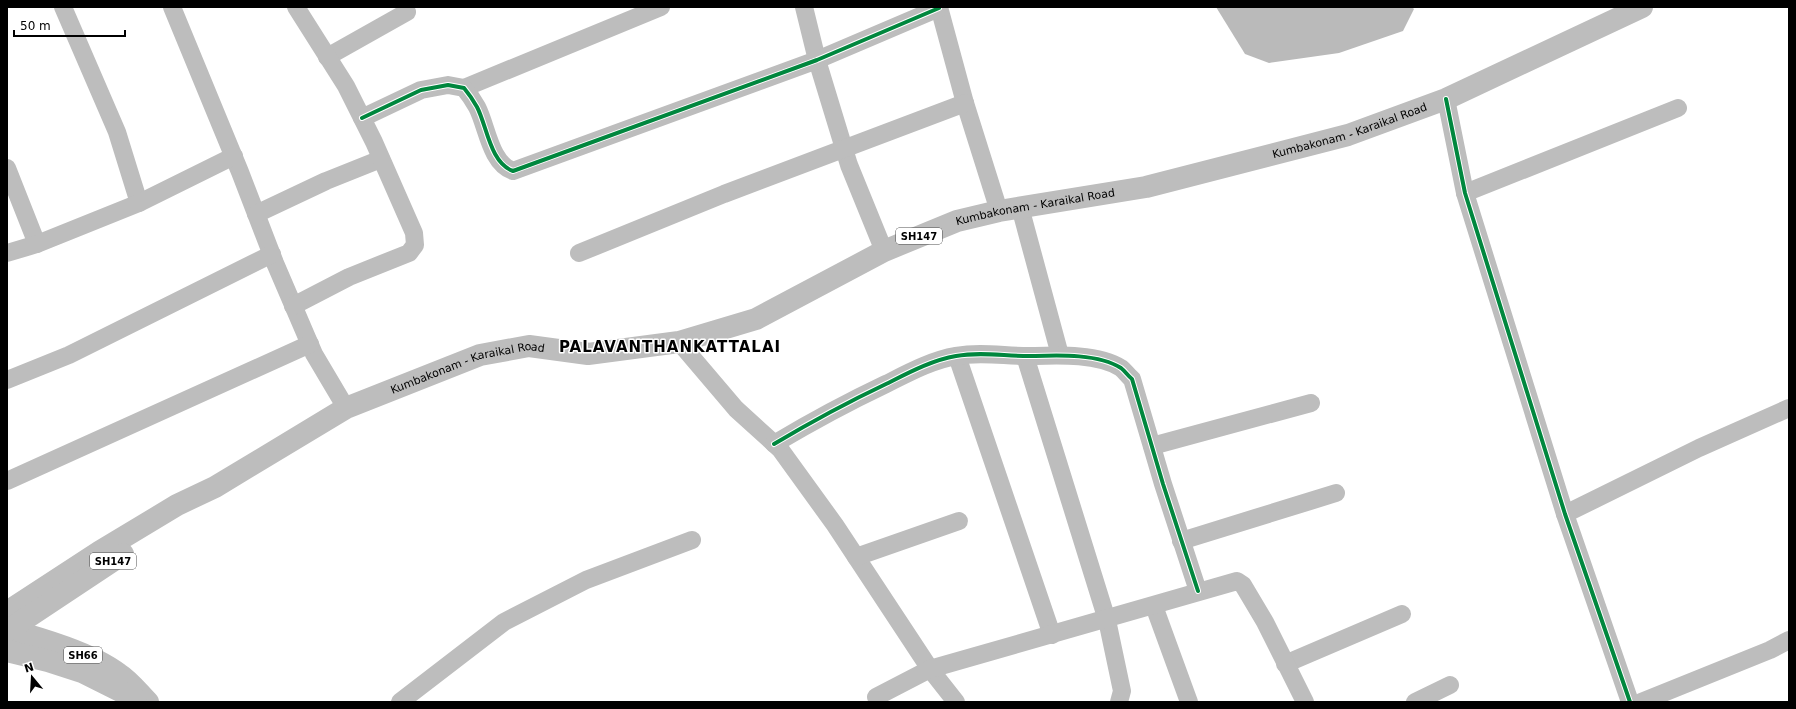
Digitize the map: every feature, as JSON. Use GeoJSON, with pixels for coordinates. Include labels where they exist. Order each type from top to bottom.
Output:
{"type":"FeatureCollection","features":[{"type":"Feature","properties":{"kind":"main road","name":"Kumbakonam - Karaikal Road"},"geometry":{"type":"LineString","coordinates":[[7,626],[99,552],[177,505],[215,487],[346,408],[480,355],[529,346],[588,354],[679,342],[756,319],[884,251],[957,221],[1020,207],[1146,187],[1348,135],[1446,99],[1631,9]]}},
{"type":"Feature","properties":{"kind":"main road","name":"SH66"},"geometry":{"type":"LineString","coordinates":[[7,626],[99,662],[120,674],[148,702]]}},
{"type":"Feature","properties":{"kind":"main road","name":"SH66"},"geometry":{"type":"LineString","coordinates":[[7,651],[48,661],[82,672],[143,702]]}},
{"type":"Feature","properties":{"kind":"street"},"geometry":{"type":"LineString","coordinates":[[63,7],[117,132],[139,203]]}},
{"type":"Feature","properties":{"kind":"street"},"geometry":{"type":"LineString","coordinates":[[172,7],[234,156],[293,306],[310,344],[346,408]]}},
{"type":"Feature","properties":{"kind":"street"},"geometry":{"type":"LineString","coordinates":[[293,306],[349,277],[409,253],[415,245],[414,233],[346,86],[296,7]]}},
{"type":"Feature","properties":{"kind":"street"},"geometry":{"type":"LineString","coordinates":[[362,118],[421,90],[448,85],[464,88],[661,7]]}},
{"type":"Feature","properties":{"kind":"street"},"geometry":{"type":"LineString","coordinates":[[804,7],[817,60],[849,165],[884,251]]}},
{"type":"Feature","properties":{"kind":"street"},"geometry":{"type":"LineString","coordinates":[[464,88],[477,107],[497,157],[505,168],[513,171],[817,60],[939,8],[965,103],[999,211]]}},
{"type":"Feature","properties":{"kind":"street"},"geometry":{"type":"LineString","coordinates":[[327,57],[407,12]]}},
{"type":"Feature","properties":{"kind":"street"},"geometry":{"type":"LineString","coordinates":[[1446,99],[1465,193],[1565,514],[1630,702]]}},
{"type":"Feature","properties":{"kind":"street"},"geometry":{"type":"LineString","coordinates":[[580,253],[844,147],[965,103]]}},
{"type":"Feature","properties":{"kind":"street"},"geometry":{"type":"LineString","coordinates":[[1465,193],[1678,108]]}},
{"type":"Feature","properties":{"kind":"street"},"geometry":{"type":"LineString","coordinates":[[7,253],[37,244],[139,203],[234,156]]}},
{"type":"Feature","properties":{"kind":"street"},"geometry":{"type":"LineString","coordinates":[[256,214],[326,181],[381,159]]}},
{"type":"Feature","properties":{"kind":"street"},"geometry":{"type":"LineString","coordinates":[[7,168],[37,244]]}},
{"type":"Feature","properties":{"kind":"street"},"geometry":{"type":"LineString","coordinates":[[1020,207],[1060,355]]}},
{"type":"Feature","properties":{"kind":"street"},"geometry":{"type":"LineString","coordinates":[[7,380],[76,351],[272,254]]}},
{"type":"Feature","properties":{"kind":"street"},"geometry":{"type":"LineString","coordinates":[[679,342],[736,409],[780,449],[835,525],[930,669],[956,702]]}},
{"type":"Feature","properties":{"kind":"street"},"geometry":{"type":"LineString","coordinates":[[7,481],[310,344]]}},
{"type":"Feature","properties":{"kind":"street"},"geometry":{"type":"LineString","coordinates":[[774,444],[821,416],[904,375],[939,360],[957,356],[992,353],[1025,356],[1060,355],[1102,360],[1121,368],[1132,379],[1198,591]]}},
{"type":"Feature","properties":{"kind":"street"},"geometry":{"type":"LineString","coordinates":[[957,356],[1052,635]]}},
{"type":"Feature","properties":{"kind":"street"},"geometry":{"type":"LineString","coordinates":[[1025,356],[1107,620],[1122,691],[1119,702]]}},
{"type":"Feature","properties":{"kind":"street"},"geometry":{"type":"LineString","coordinates":[[1152,446],[1311,403]]}},
{"type":"Feature","properties":{"kind":"street"},"geometry":{"type":"LineString","coordinates":[[1565,514],[1699,448],[1789,408]]}},
{"type":"Feature","properties":{"kind":"street"},"geometry":{"type":"LineString","coordinates":[[1182,541],[1336,493]]}},
{"type":"Feature","properties":{"kind":"street"},"geometry":{"type":"LineString","coordinates":[[856,557],[959,521]]}},
{"type":"Feature","properties":{"kind":"street"},"geometry":{"type":"LineString","coordinates":[[400,702],[504,622],[586,580],[692,540]]}},
{"type":"Feature","properties":{"kind":"street"},"geometry":{"type":"LineString","coordinates":[[876,696],[930,669],[1107,620],[1198,591],[1237,581],[1243,585],[1265,622],[1305,702]]}},
{"type":"Feature","properties":{"kind":"street"},"geometry":{"type":"LineString","coordinates":[[1154,606],[1189,702]]}},
{"type":"Feature","properties":{"kind":"street"},"geometry":{"type":"LineString","coordinates":[[1285,664],[1402,614]]}},
{"type":"Feature","properties":{"kind":"street"},"geometry":{"type":"LineString","coordinates":[[1641,702],[1770,650],[1789,640]]}},
{"type":"Feature","properties":{"kind":"street"},"geometry":{"type":"LineString","coordinates":[[1415,702],[1450,685]]}},
{"type":"Feature","properties":{"kind":"shaded area"},"geometry":{"type":"Polygon","coordinates":[[[1216,7],[1412,7],[1414,9],[1403,31],[1339,53],[1269,63],[1245,54],[1216,7]]]}},
{"type":"Feature","properties":{"kind":"cycle path"},"geometry":{"type":"LineString","coordinates":[[362,118],[421,90],[448,85],[464,88],[477,107],[494,152],[505,167],[513,171],[817,60],[939,8]]}},
{"type":"Feature","properties":{"kind":"cycle path"},"geometry":{"type":"LineString","coordinates":[[1446,99],[1465,193],[1565,514],[1630,702]]}},
{"type":"Feature","properties":{"kind":"cycle path"},"geometry":{"type":"LineString","coordinates":[[774,444],[830,412],[920,367],[947,358],[976,354],[1079,356],[1112,363],[1121,368],[1132,379],[1163,484],[1198,591]]}},
{"type":"Feature","properties":{"kind":"district","name":"PALAVANTHANKATTALAI"},"geometry":{"type":"Point","coordinates":[670,347]}}]}
